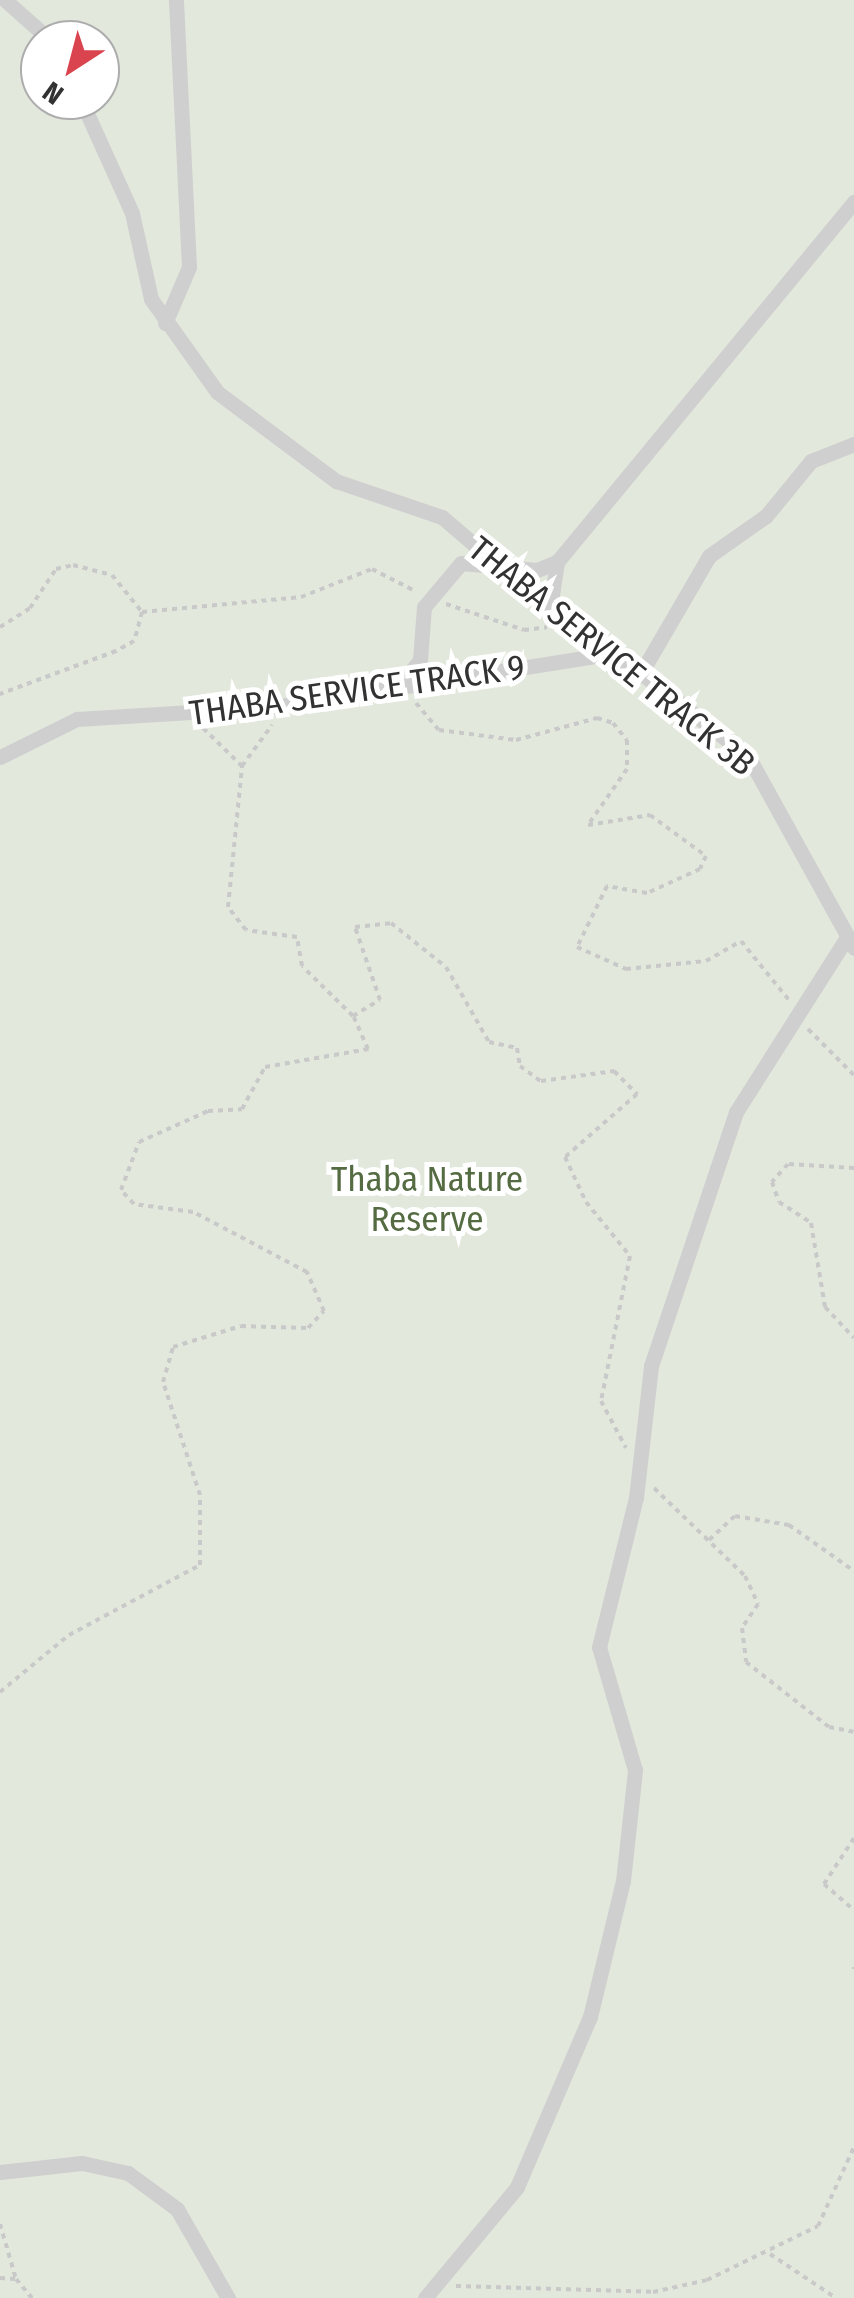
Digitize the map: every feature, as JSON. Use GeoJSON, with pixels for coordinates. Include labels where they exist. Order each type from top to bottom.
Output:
{"type":"FeatureCollection","features":[{"type":"Feature","properties":{"kind":"street"},"geometry":{"type":"LineString","coordinates":[[5,0],[28,20]]}},
{"type":"Feature","properties":{"kind":"street"},"geometry":{"type":"LineString","coordinates":[[164,323],[189,267],[191,206],[176,0]]}},
{"type":"Feature","properties":{"kind":"street","name":"THABA SERVICE TRACK 3B"},"geometry":{"type":"LineString","coordinates":[[89,120],[132,213],[164,323],[217,392],[305,462],[442,518],[603,655],[641,673],[748,756],[850,943]]}},
{"type":"Feature","properties":{"kind":"street"},"geometry":{"type":"LineString","coordinates":[[400,684],[420,660],[430,599],[461,563],[494,562],[537,570],[557,562],[854,202]]}},
{"type":"Feature","properties":{"kind":"street"},"geometry":{"type":"LineString","coordinates":[[641,673],[709,556],[766,516],[811,462],[854,444]]}},
{"type":"Feature","properties":{"kind":"street"},"geometry":{"type":"LineString","coordinates":[[550,608],[557,562]]}},
{"type":"Feature","properties":{"kind":"street","name":"THABA SERVICE TRACK 9"},"geometry":{"type":"LineString","coordinates":[[0,757],[77,719],[179,716],[289,705],[400,684],[603,655]]}},
{"type":"Feature","properties":{"kind":"street"},"geometry":{"type":"LineString","coordinates":[[425,2298],[443,2281],[528,2167],[590,2017],[623,1880],[634,1744],[599,1647],[639,1473],[651,1366],[730,1126],[796,1016],[850,943]]}},
{"type":"Feature","properties":{"kind":"street"},"geometry":{"type":"LineString","coordinates":[[0,2172],[82,2163],[128,2173],[177,2210],[228,2298]]}},
{"type":"Feature","properties":{"kind":"path"},"geometry":{"type":"LineString","coordinates":[[0,627],[30,608],[56,568],[73,565],[112,575],[142,612]]}},
{"type":"Feature","properties":{"kind":"path"},"geometry":{"type":"LineString","coordinates":[[142,612],[301,597],[372,570],[430,599],[524,630],[568,622]]}},
{"type":"Feature","properties":{"kind":"path"},"geometry":{"type":"LineString","coordinates":[[0,694],[134,641],[142,612]]}},
{"type":"Feature","properties":{"kind":"path"},"geometry":{"type":"LineString","coordinates":[[400,684],[439,730],[516,740],[598,718],[613,724],[627,740],[627,769],[588,825],[650,814],[706,856],[700,868],[647,894],[606,886],[577,946],[626,969],[706,961],[741,941],[796,1016],[854,1075]]}},
{"type":"Feature","properties":{"kind":"path"},"geometry":{"type":"LineString","coordinates":[[0,1692],[69,1635],[200,1565],[200,1495],[163,1382],[173,1348],[241,1326],[308,1328],[324,1312],[307,1272],[193,1212],[125,1198],[132,1154],[208,1111],[250,1103],[253,1074],[265,1066],[301,1056],[362,1056],[369,1040],[353,1016],[315,985],[297,938],[233,920],[227,892],[242,766],[289,705]]}},
{"type":"Feature","properties":{"kind":"path"},"geometry":{"type":"LineString","coordinates":[[179,716],[219,737],[242,766]]}},
{"type":"Feature","properties":{"kind":"path"},"geometry":{"type":"LineString","coordinates":[[353,1016],[380,1000],[354,928],[390,924],[446,966],[489,1042],[517,1048],[520,1066],[541,1081],[614,1071],[637,1094],[565,1157],[586,1202],[630,1256],[601,1401],[639,1473],[739,1566],[758,1604],[742,1628],[746,1662],[828,1727],[854,1732]]}},
{"type":"Feature","properties":{"kind":"path"},"geometry":{"type":"LineString","coordinates":[[854,1168],[788,1164],[772,1182],[780,1202],[810,1223],[825,1307],[854,1338]]}},
{"type":"Feature","properties":{"kind":"path"},"geometry":{"type":"LineString","coordinates":[[709,1540],[735,1516],[789,1525],[854,1571]]}},
{"type":"Feature","properties":{"kind":"path"},"geometry":{"type":"LineString","coordinates":[[854,1838],[824,1884],[854,1910]]}},
{"type":"Feature","properties":{"kind":"path"},"geometry":{"type":"LineString","coordinates":[[443,2281],[476,2290],[549,2282],[653,2292],[770,2254],[818,2226],[854,2148]]}},
{"type":"Feature","properties":{"kind":"path"},"geometry":{"type":"LineString","coordinates":[[0,2224],[16,2279],[32,2298]]}},
{"type":"Feature","properties":{"kind":"path"},"geometry":{"type":"LineString","coordinates":[[770,2254],[836,2298]]}},
{"type":"Feature","properties":{"kind":"path"},"geometry":{"type":"LineString","coordinates":[[0,2278],[16,2279]]}},
{"type":"Feature","properties":{"kind":"green space","name":"Thaba Nature Reserve"},"geometry":{"type":"Polygon","coordinates":[[[0,0],[854,0],[854,2298],[0,2298],[0,0]]]}}]}
